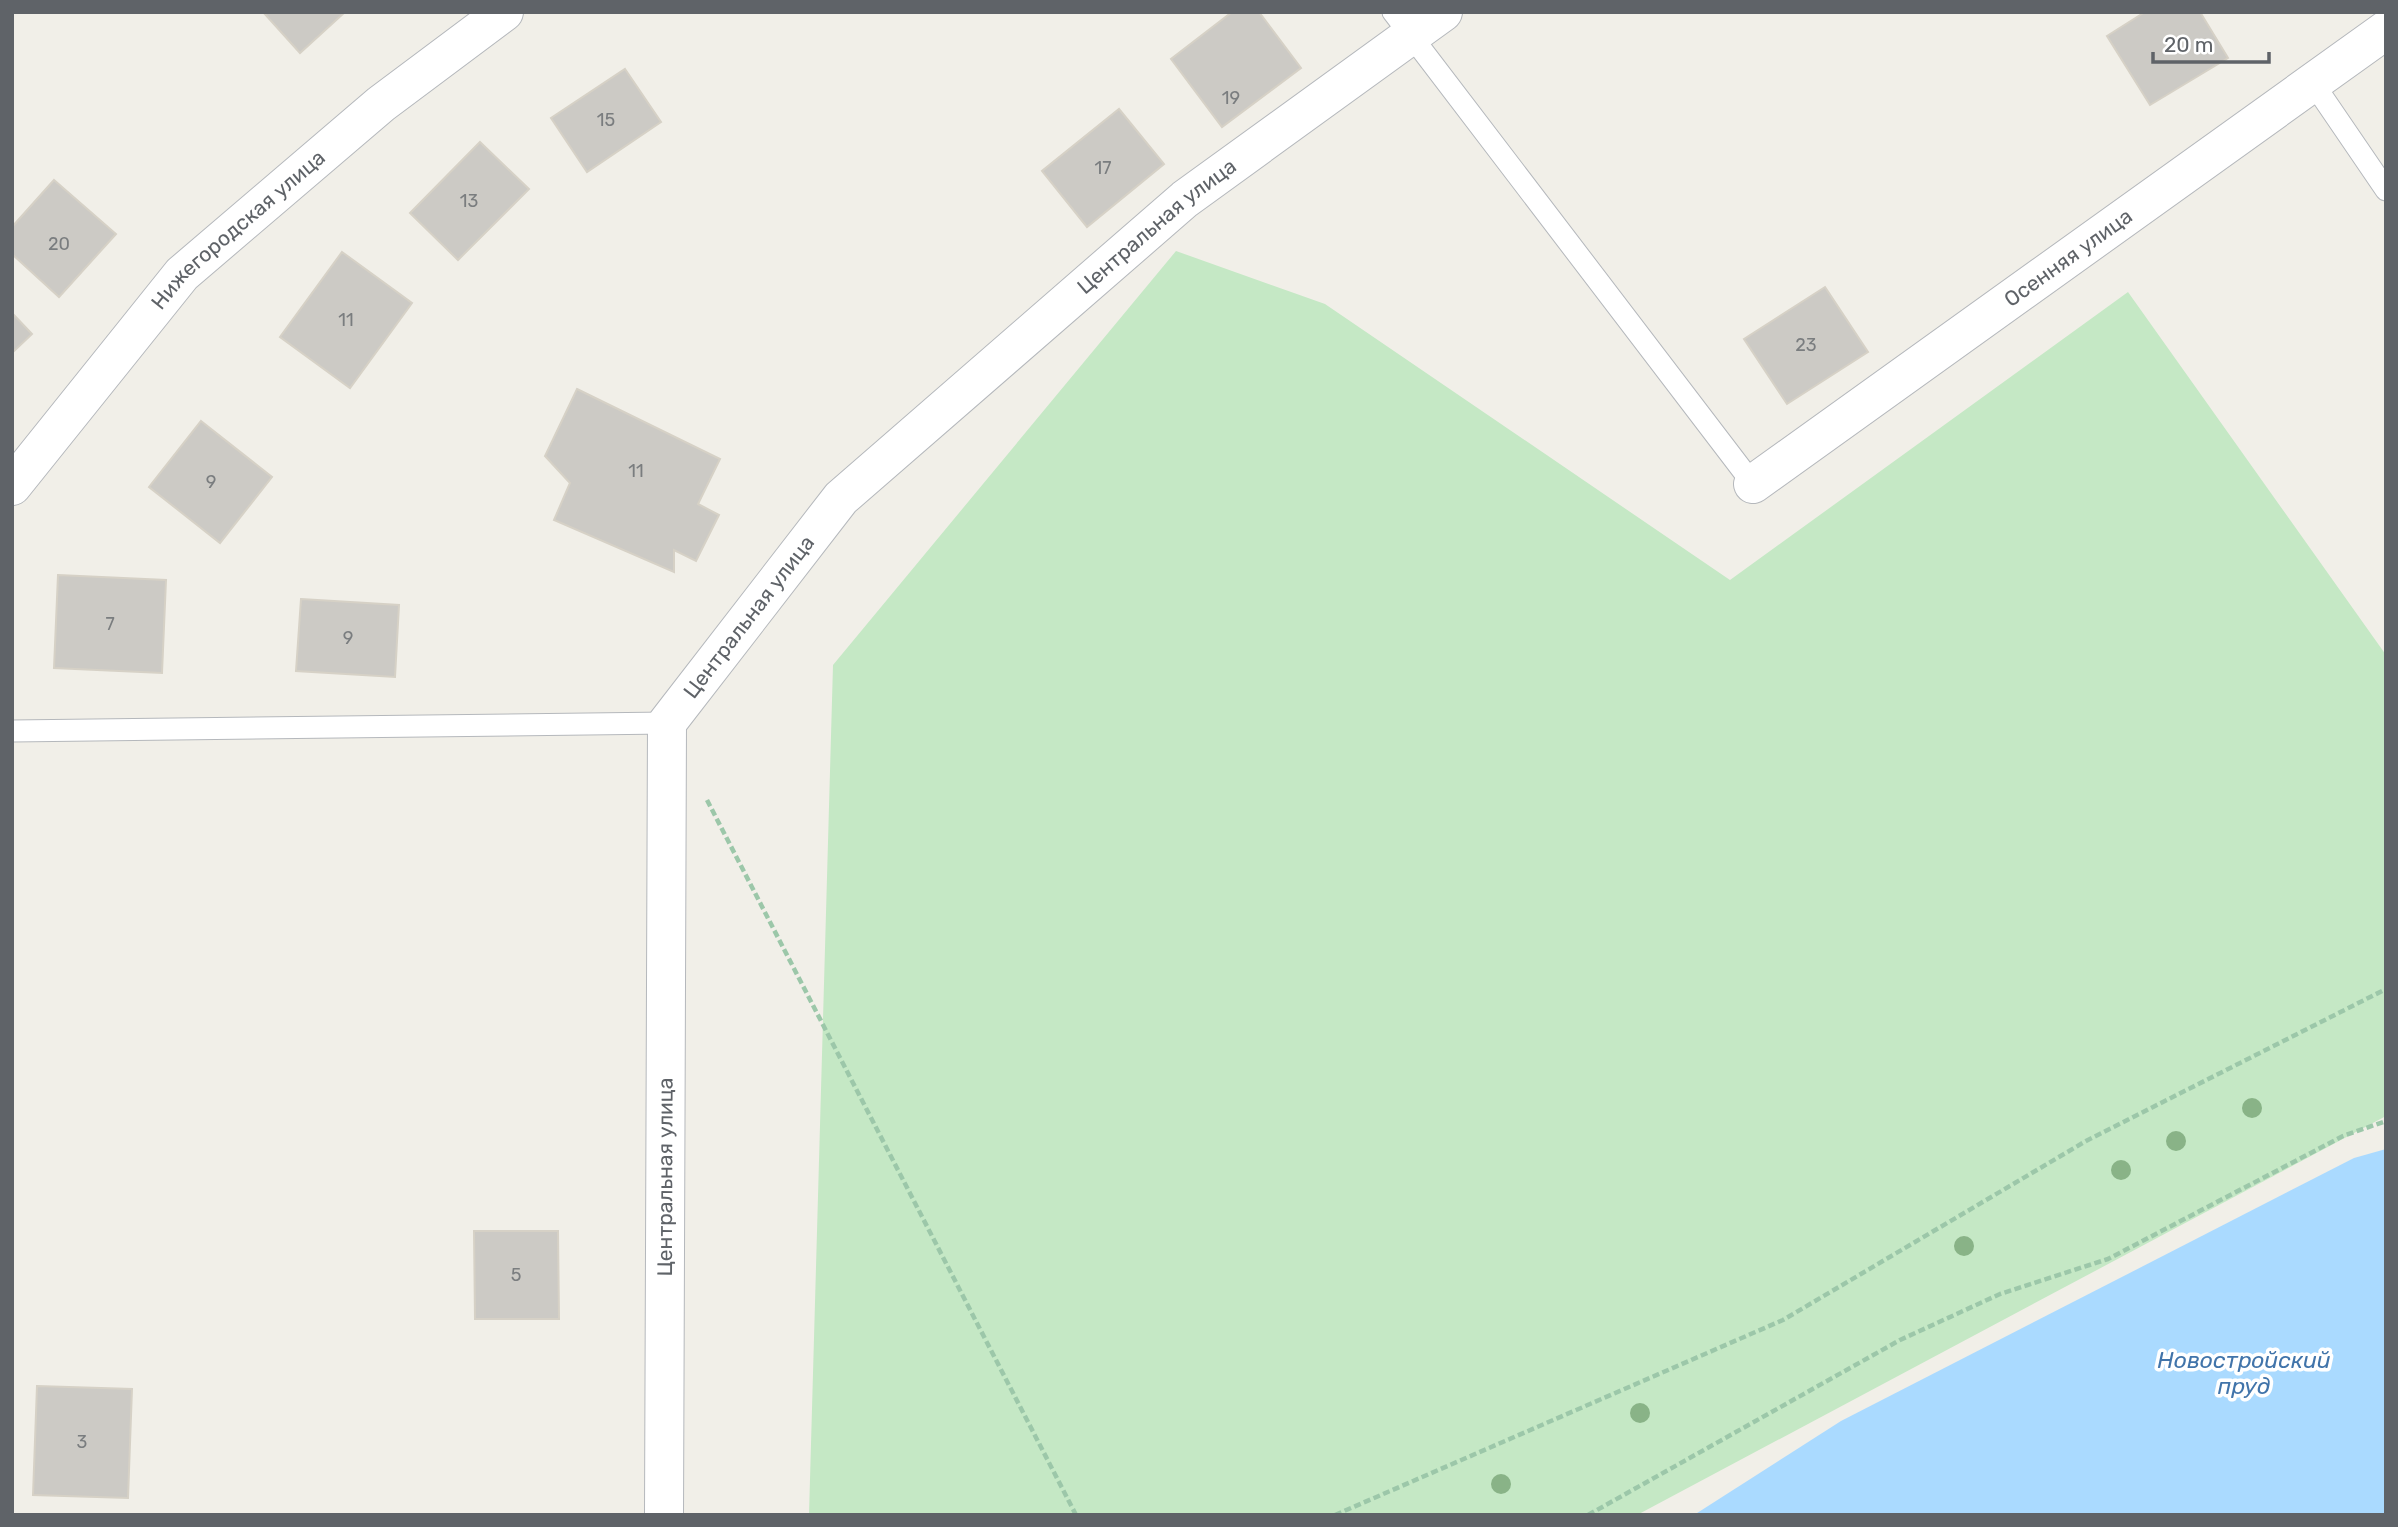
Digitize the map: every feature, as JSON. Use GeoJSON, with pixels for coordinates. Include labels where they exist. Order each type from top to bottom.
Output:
{"type":"FeatureCollection","features":[{"type":"Feature","properties":{"kind":"street","name":"Нижегородская улица"},"geometry":{"type":"LineString","coordinates":[[12,486],[182,274],[381,104],[504,12]]}},
{"type":"Feature","properties":{"kind":"street","name":"Центральная улица"},"geometry":{"type":"LineString","coordinates":[[664,1515],[667,723],[841,498],[1185,199],[1403,23],[1443,12]]}},
{"type":"Feature","properties":{"kind":"street","name":"Осенняя улица"},"geometry":{"type":"LineString","coordinates":[[1753,484],[2386,30]]}},
{"type":"Feature","properties":{"kind":"lane"},"geometry":{"type":"LineString","coordinates":[[1403,23],[1753,484]]}},
{"type":"Feature","properties":{"kind":"lane"},"geometry":{"type":"LineString","coordinates":[[2313,83],[2386,190]]}},
{"type":"Feature","properties":{"kind":"lane"},"geometry":{"type":"LineString","coordinates":[[12,731],[667,723]]}},
{"type":"Feature","properties":{"kind":"path"},"geometry":{"type":"LineString","coordinates":[[705,797],[1076,1515]]}},
{"type":"Feature","properties":{"kind":"path"},"geometry":{"type":"LineString","coordinates":[[1335,1515],[1783,1320],[2086,1141],[2386,989]]}},
{"type":"Feature","properties":{"kind":"path"},"geometry":{"type":"LineString","coordinates":[[1588,1515],[1900,1339],[2000,1294],[2108,1259],[2343,1136],[2386,1121]]}},
{"type":"Feature","properties":{"kind":"green space"},"geometry":{"type":"Polygon","coordinates":[[[1176,251],[1325,304],[1730,580],[2128,292],[2386,655],[2386,1116],[1637,1515],[809,1515],[833,665],[1176,251]]]}},
{"type":"Feature","properties":{"kind":"water","name":"Новостройский пруд"},"geometry":{"type":"Polygon","coordinates":[[[2386,1149],[2386,1515],[1694,1515],[1841,1421],[2354,1158],[2386,1149]]]}},
{"type":"Feature","properties":{"kind":"building"},"geometry":{"type":"Polygon","coordinates":[[[263,12],[345,12],[300,53],[263,12]]]}},
{"type":"Feature","properties":{"kind":"building"},"geometry":{"type":"Polygon","coordinates":[[[1232,12],[1259,12],[1301,68],[1222,127],[1171,59],[1232,12]]]}},
{"type":"Feature","properties":{"kind":"building"},"geometry":{"type":"Polygon","coordinates":[[[2145,12],[2200,12],[2228,58],[2150,105],[2107,36],[2145,12]]]}},
{"type":"Feature","properties":{"kind":"building"},"geometry":{"type":"Polygon","coordinates":[[[625,69],[661,122],[587,172],[551,118],[625,69]]]}},
{"type":"Feature","properties":{"kind":"building"},"geometry":{"type":"Polygon","coordinates":[[[1119,109],[1164,164],[1087,227],[1042,171],[1119,109]]]}},
{"type":"Feature","properties":{"kind":"building"},"geometry":{"type":"Polygon","coordinates":[[[480,142],[529,189],[458,260],[410,213],[480,142]]]}},
{"type":"Feature","properties":{"kind":"building"},"geometry":{"type":"Polygon","coordinates":[[[54,180],[116,234],[59,297],[12,254],[12,227],[54,180]]]}},
{"type":"Feature","properties":{"kind":"building"},"geometry":{"type":"Polygon","coordinates":[[[342,252],[412,303],[350,388],[280,337],[342,252]]]}},
{"type":"Feature","properties":{"kind":"building"},"geometry":{"type":"Polygon","coordinates":[[[1825,287],[1868,352],[1787,404],[1744,339],[1825,287]]]}},
{"type":"Feature","properties":{"kind":"building"},"geometry":{"type":"Polygon","coordinates":[[[12,313],[32,334],[12,353],[12,313]]]}},
{"type":"Feature","properties":{"kind":"building"},"geometry":{"type":"Polygon","coordinates":[[[577,389],[720,459],[698,504],[719,515],[696,561],[674,550],[674,572],[554,520],[570,483],[545,456],[577,389]]]}},
{"type":"Feature","properties":{"kind":"building"},"geometry":{"type":"Polygon","coordinates":[[[201,421],[272,477],[220,543],[149,487],[201,421]]]}},
{"type":"Feature","properties":{"kind":"building"},"geometry":{"type":"Polygon","coordinates":[[[58,575],[166,580],[162,673],[54,668],[58,575]]]}},
{"type":"Feature","properties":{"kind":"building"},"geometry":{"type":"Polygon","coordinates":[[[301,599],[399,605],[395,677],[296,671],[301,599]]]}},
{"type":"Feature","properties":{"kind":"building"},"geometry":{"type":"Polygon","coordinates":[[[474,1231],[558,1231],[559,1319],[475,1319],[474,1231]]]}},
{"type":"Feature","properties":{"kind":"building"},"geometry":{"type":"Polygon","coordinates":[[[37,1386],[132,1389],[128,1498],[33,1495],[37,1386]]]}}]}
